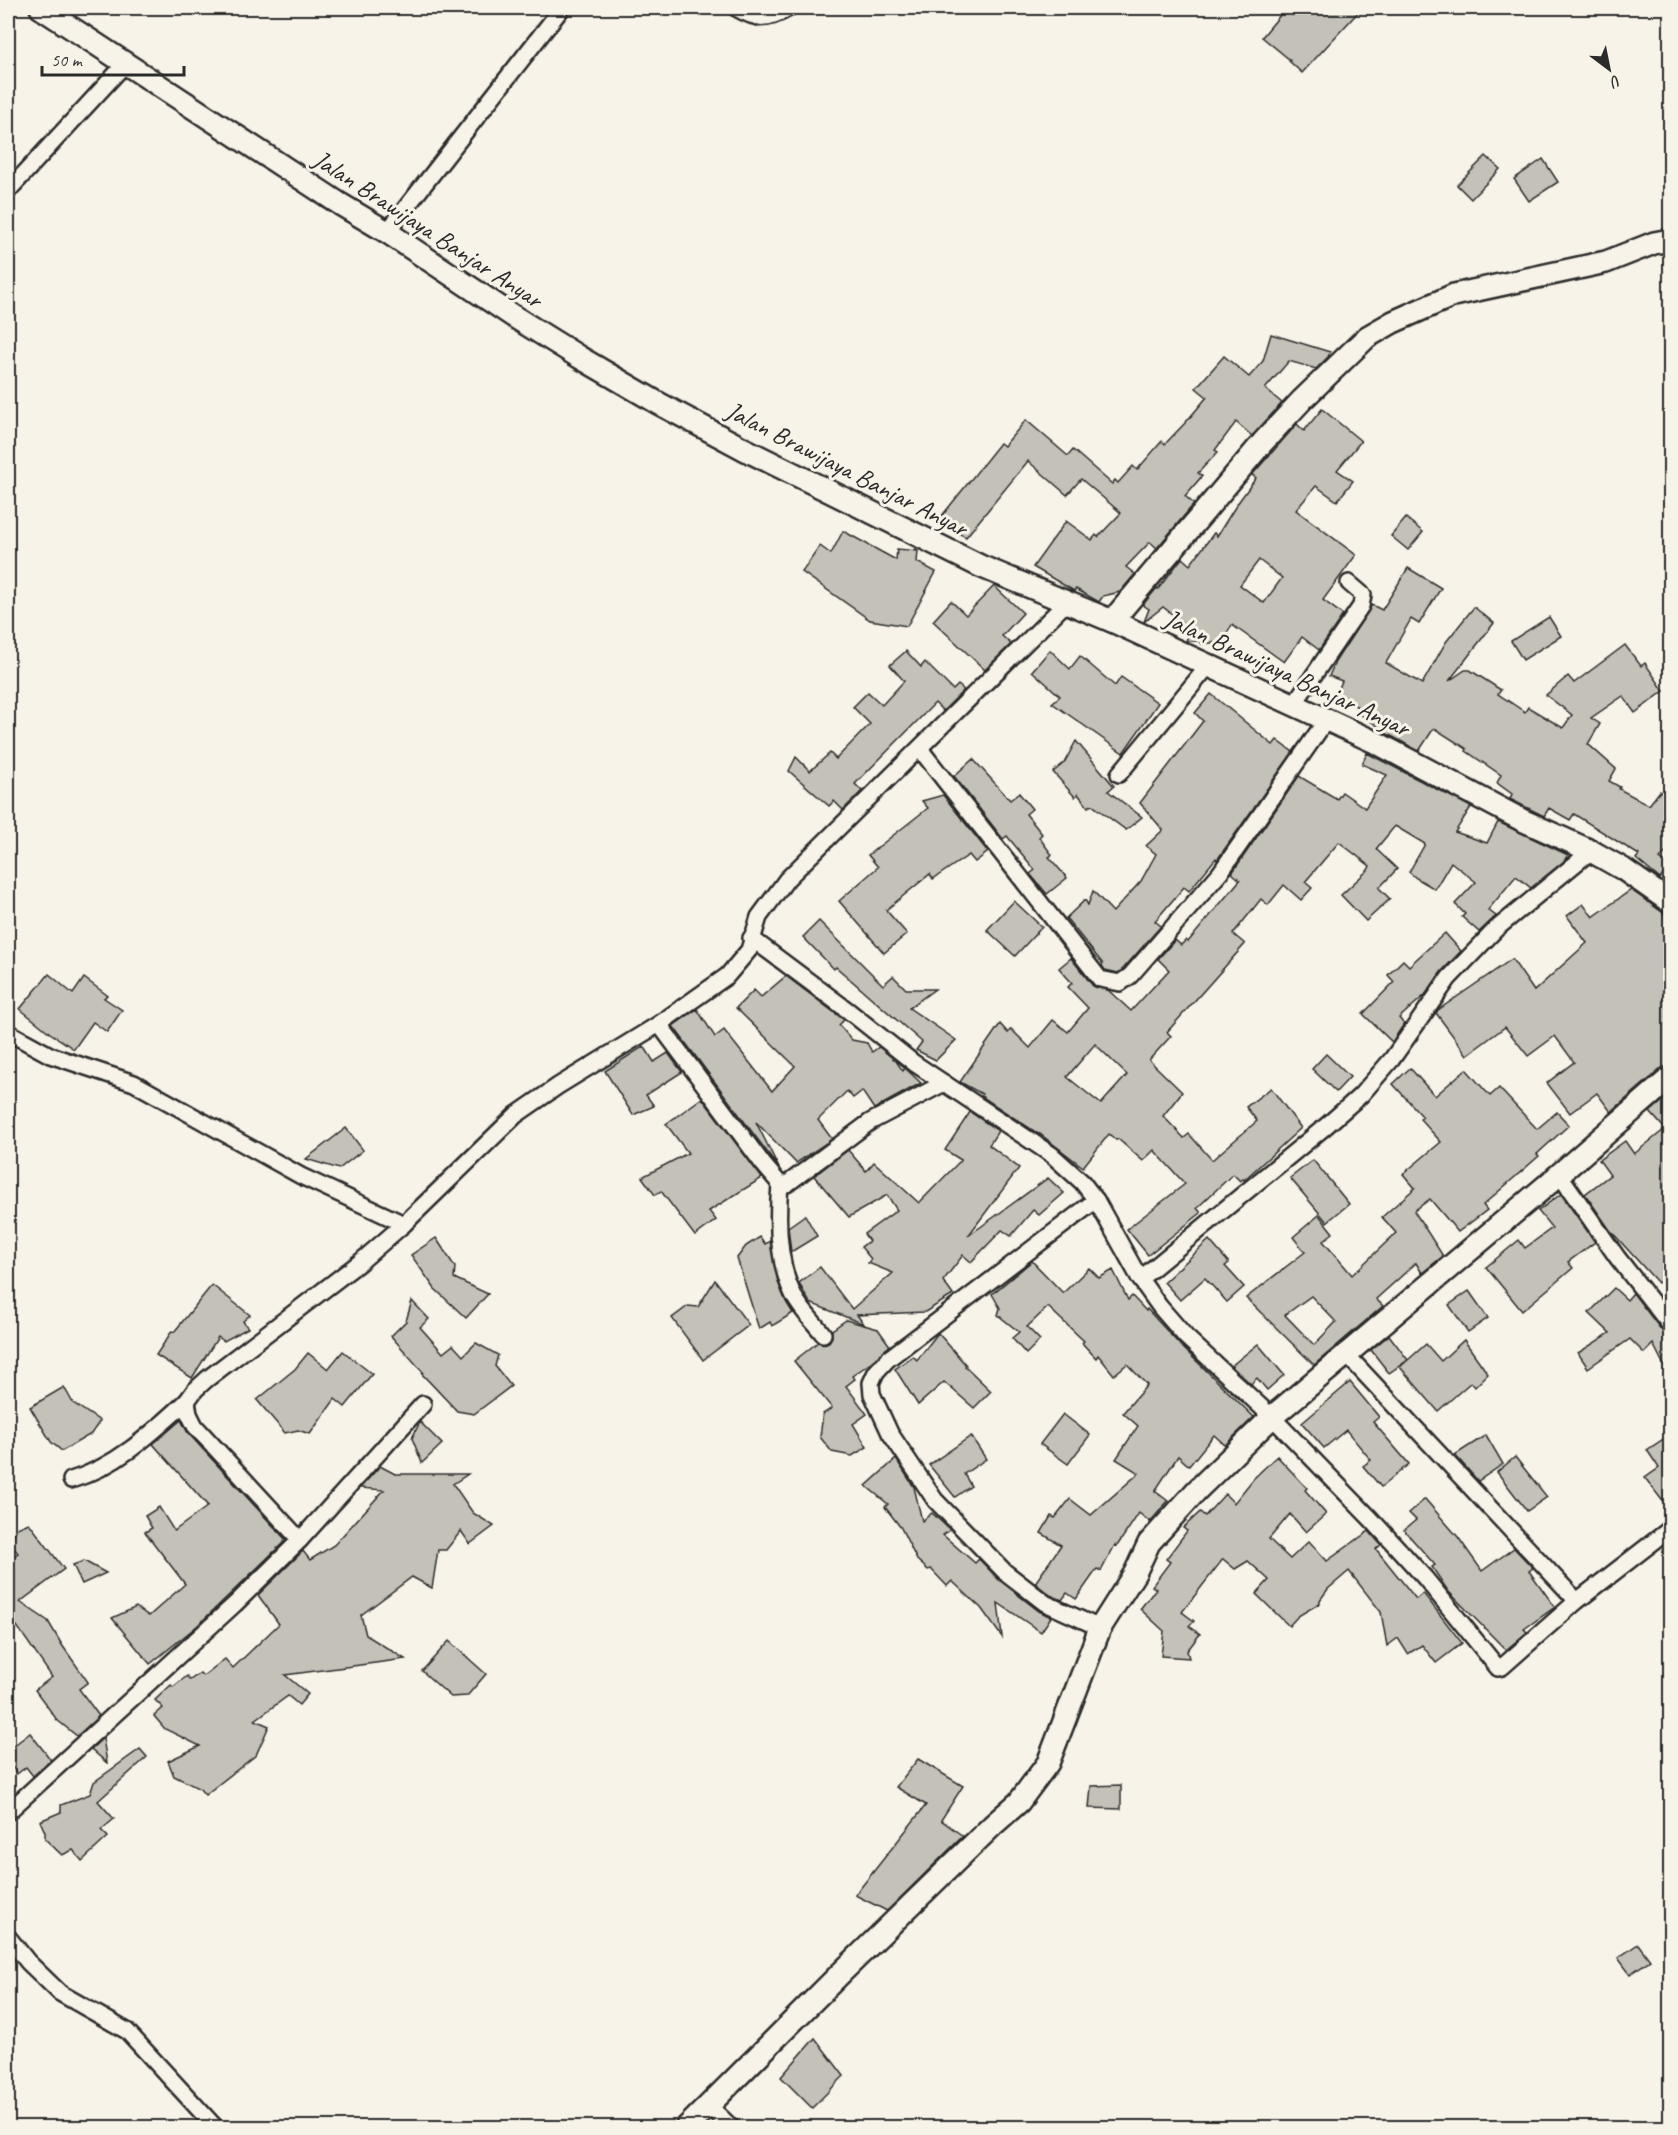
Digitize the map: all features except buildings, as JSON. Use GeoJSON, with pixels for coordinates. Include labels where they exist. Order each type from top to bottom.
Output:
{"type":"FeatureCollection","features":[{"type":"Feature","properties":{"kind":"street","name":"Jalan Brawijaya Banjar Anyar"},"geometry":{"type":"LineString","coordinates":[[40,8],[513,316],[658,403],[744,449],[980,566],[1112,621],[1327,719],[1522,820],[1591,850],[1641,880],[1671,902]]}},
{"type":"Feature","properties":{"kind":"street"},"geometry":{"type":"LineString","coordinates":[[387,232],[562,8]]}},
{"type":"Feature","properties":{"kind":"street"},"geometry":{"type":"LineString","coordinates":[[736,8],[748,15],[760,18],[774,16],[789,8]]}},
{"type":"Feature","properties":{"kind":"street"},"geometry":{"type":"LineString","coordinates":[[8,191],[126,63]]}},
{"type":"Feature","properties":{"kind":"street"},"geometry":{"type":"LineString","coordinates":[[1112,621],[1263,442],[1302,400],[1367,337],[1393,322],[1454,295],[1606,262],[1654,243],[1671,240]]}},
{"type":"Feature","properties":{"kind":"street"},"geometry":{"type":"LineString","coordinates":[[1294,704],[1361,606],[1363,595],[1349,583]]}},
{"type":"Feature","properties":{"kind":"street"},"geometry":{"type":"LineString","coordinates":[[71,1480],[90,1475],[128,1451],[187,1401],[207,1379],[359,1263],[404,1224],[516,1115],[558,1086],[659,1024],[727,976],[749,950],[759,917],[787,879],[1066,603]]}},
{"type":"Feature","properties":{"kind":"street"},"geometry":{"type":"LineString","coordinates":[[1119,774],[1209,665]]}},
{"type":"Feature","properties":{"kind":"street"},"geometry":{"type":"LineString","coordinates":[[920,749],[1100,979],[1120,983],[1130,975],[1220,873],[1327,719]]}},
{"type":"Feature","properties":{"kind":"street"},"geometry":{"type":"LineString","coordinates":[[1140,1279],[1309,1141],[1361,1095],[1392,1059],[1449,978],[1496,929],[1591,850]]}},
{"type":"Feature","properties":{"kind":"street"},"geometry":{"type":"LineString","coordinates":[[751,938],[914,1063],[1052,1155],[1082,1182],[1096,1200],[1140,1279],[1173,1322],[1272,1417],[1371,1519],[1425,1578],[1498,1668],[1502,1667],[1577,1601],[1671,1528]]}},
{"type":"Feature","properties":{"kind":"street"},"geometry":{"type":"LineString","coordinates":[[659,1024],[780,1184],[778,1233],[785,1271],[792,1294],[823,1334]]}},
{"type":"Feature","properties":{"kind":"street"},"geometry":{"type":"LineString","coordinates":[[8,1032],[50,1055],[134,1083],[301,1176],[404,1224]]}},
{"type":"Feature","properties":{"kind":"street"},"geometry":{"type":"LineString","coordinates":[[686,2127],[843,1971],[1019,1802],[1047,1763],[1100,1628],[1135,1573],[1149,1543],[1197,1490],[1272,1417],[1671,1078]]}},
{"type":"Feature","properties":{"kind":"street"},"geometry":{"type":"LineString","coordinates":[[780,1184],[787,1184],[870,1122],[944,1083]]}},
{"type":"Feature","properties":{"kind":"street"},"geometry":{"type":"LineString","coordinates":[[1559,1174],[1617,1257],[1671,1325]]}},
{"type":"Feature","properties":{"kind":"street"},"geometry":{"type":"LineString","coordinates":[[1096,1200],[888,1359],[876,1372],[871,1383],[875,1402],[890,1433],[936,1500],[1005,1572],[1045,1603],[1100,1628]]}},
{"type":"Feature","properties":{"kind":"street"},"geometry":{"type":"LineString","coordinates":[[1347,1355],[1577,1601]]}},
{"type":"Feature","properties":{"kind":"street"},"geometry":{"type":"LineString","coordinates":[[187,1401],[189,1414],[195,1426],[300,1540]]}},
{"type":"Feature","properties":{"kind":"street"},"geometry":{"type":"LineString","coordinates":[[8,1812],[219,1619],[300,1540],[423,1404]]}},
{"type":"Feature","properties":{"kind":"street"},"geometry":{"type":"LineString","coordinates":[[8,1936],[28,1962],[60,1993],[127,2031],[216,2127]]}},
{"type":"Feature","properties":{"kind":"street"},"geometry":{"type":"LineString","coordinates":[[709,2106],[732,2127]]}}]}
